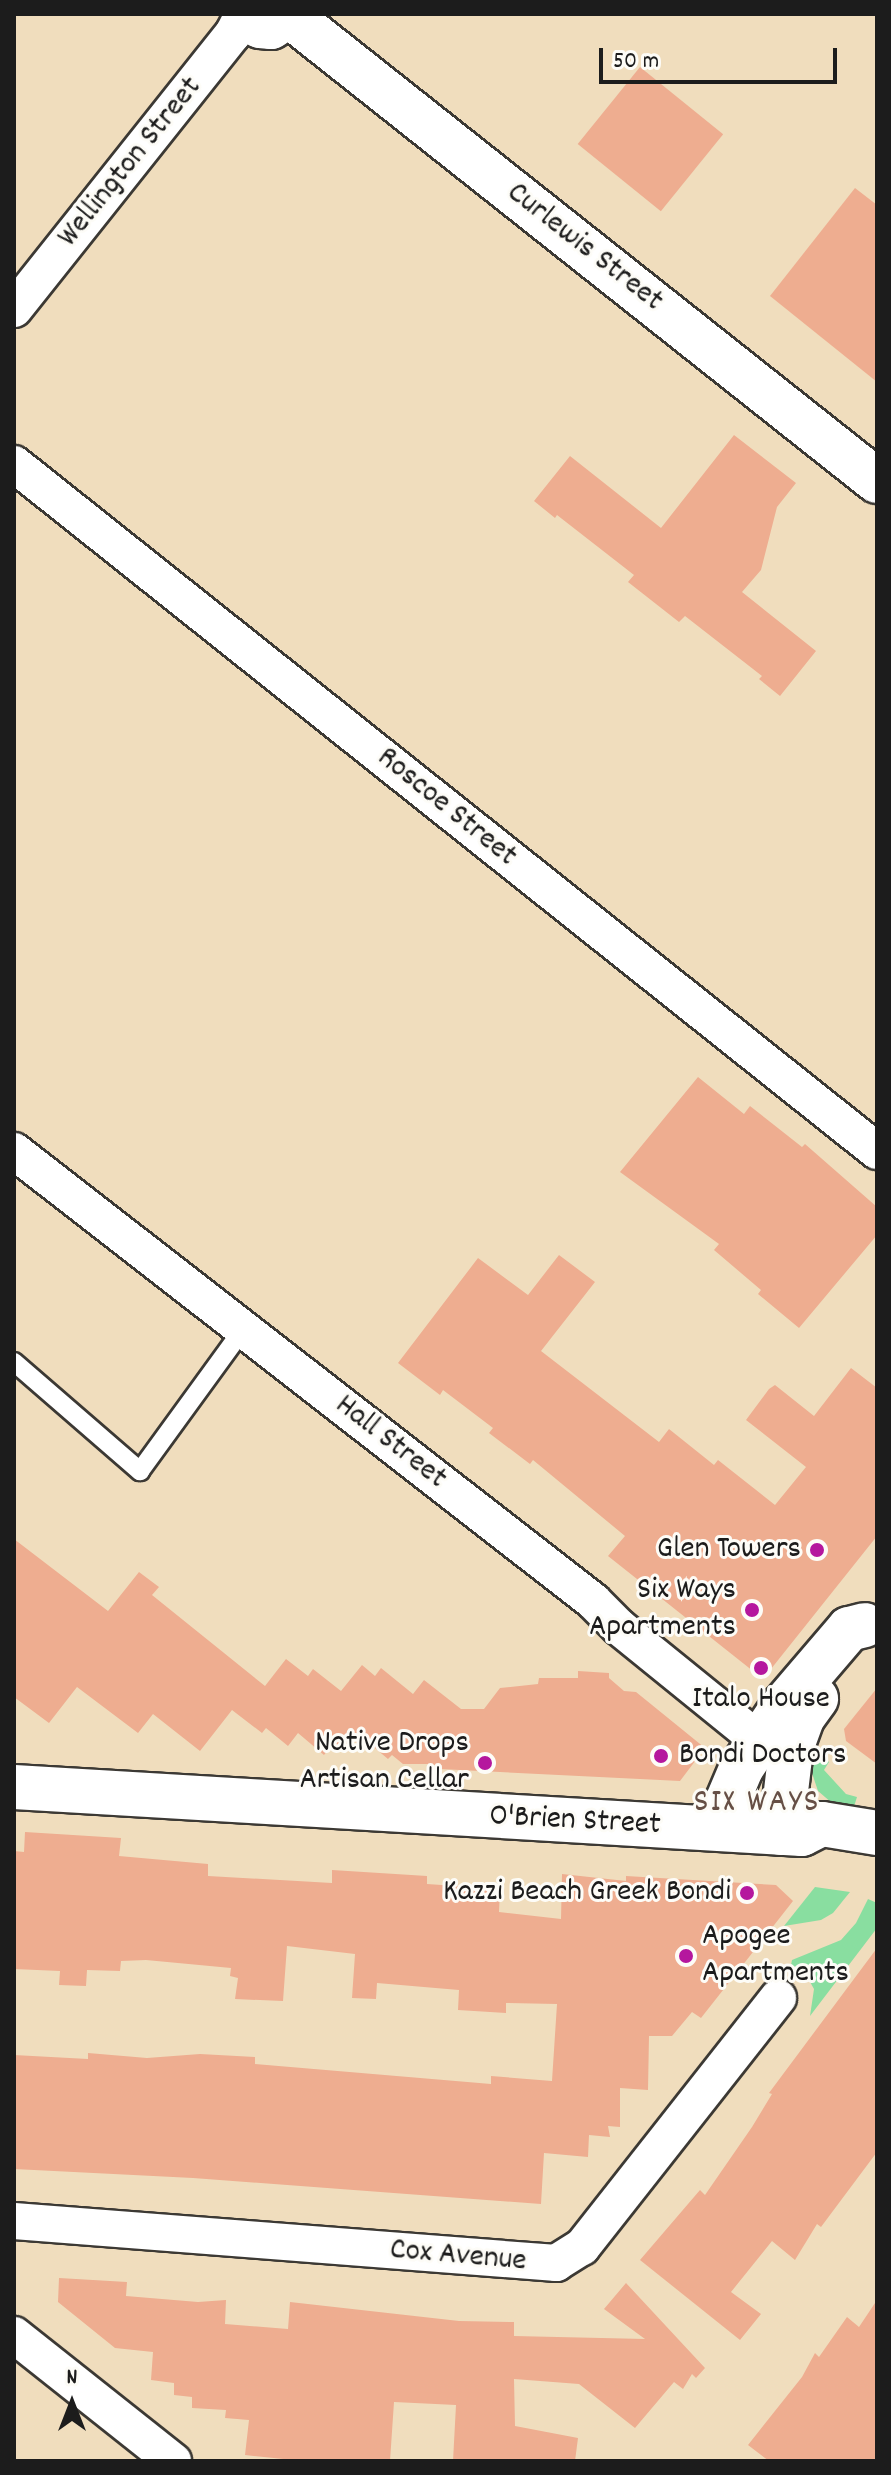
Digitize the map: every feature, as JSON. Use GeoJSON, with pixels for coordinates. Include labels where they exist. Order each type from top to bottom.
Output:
{"type":"FeatureCollection","features":[{"type":"Feature","properties":{"kind":"street"},"geometry":{"type":"LineString","coordinates":[[244,14],[260,26],[271,27],[291,15]]}},
{"type":"Feature","properties":{"kind":"street","name":"Wellington Street"},"geometry":{"type":"LineString","coordinates":[[14,309],[233,34],[244,14]]}},
{"type":"Feature","properties":{"kind":"street","name":"Curlewis Street"},"geometry":{"type":"LineString","coordinates":[[291,15],[877,481]]}},
{"type":"Feature","properties":{"kind":"street","name":"Roscoe Street"},"geometry":{"type":"LineString","coordinates":[[14,464],[877,1151]]}},
{"type":"Feature","properties":{"kind":"street","name":"Hall Street"},"geometry":{"type":"LineString","coordinates":[[14,1151],[593,1601],[619,1627],[760,1741]]}},
{"type":"Feature","properties":{"kind":"street"},"geometry":{"type":"LineString","coordinates":[[723,1829],[727,1802],[742,1767],[784,1705],[849,1629],[871,1617]]}},
{"type":"Feature","properties":{"kind":"street"},"geometry":{"type":"LineString","coordinates":[[792,1834],[785,1775],[802,1718],[862,1639],[871,1617]]}},
{"type":"Feature","properties":{"kind":"street","name":"O'Brien Street"},"geometry":{"type":"LineString","coordinates":[[14,1787],[792,1834],[817,1846],[877,1859]]}},
{"type":"Feature","properties":{"kind":"street","name":"O'Brien Street"},"geometry":{"type":"LineString","coordinates":[[792,1834],[822,1824],[877,1833]]}},
{"type":"Feature","properties":{"kind":"street","name":"Cox Avenue"},"geometry":{"type":"LineString","coordinates":[[14,2221],[556,2263],[582,2247],[778,1998]]}},
{"type":"Feature","properties":{"kind":"street"},"geometry":{"type":"LineString","coordinates":[[14,2335],[173,2461]]}},
{"type":"Feature","properties":{"kind":"lane"},"geometry":{"type":"LineString","coordinates":[[14,1362],[140,1471],[243,1329]]}},
{"type":"Feature","properties":{"kind":"green space"},"geometry":{"type":"Polygon","coordinates":[[[811,1748],[829,1762],[824,1770],[846,1794],[857,1797],[852,1813],[839,1809],[818,1791],[809,1764],[811,1748]]]}},
{"type":"Feature","properties":{"kind":"green space"},"geometry":{"type":"Polygon","coordinates":[[[815,1887],[850,1892],[833,1913],[821,1920],[784,1926],[815,1887]]]}},
{"type":"Feature","properties":{"kind":"green space"},"geometry":{"type":"Polygon","coordinates":[[[868,1899],[877,1903],[877,1928],[810,2016],[814,1989],[804,1971],[791,1965],[792,1960],[841,1940],[856,1923],[868,1899]]]}},
{"type":"Feature","properties":{"kind":"building"},"geometry":{"type":"Polygon","coordinates":[[[640,67],[723,134],[661,211],[578,144],[640,67]]]}},
{"type":"Feature","properties":{"kind":"building"},"geometry":{"type":"Polygon","coordinates":[[[855,188],[877,205],[877,382],[770,296],[855,188]]]}},
{"type":"Feature","properties":{"kind":"building"},"geometry":{"type":"Polygon","coordinates":[[[734,435],[796,483],[777,507],[761,570],[742,592],[816,651],[780,696],[759,679],[762,676],[685,616],[679,622],[628,582],[634,575],[557,515],[555,518],[534,501],[570,456],[661,528],[734,435]]]}},
{"type":"Feature","properties":{"kind":"building"},"geometry":{"type":"Polygon","coordinates":[[[698,1077],[744,1114],[750,1106],[802,1147],[805,1144],[877,1207],[877,1235],[799,1328],[758,1294],[761,1290],[714,1250],[719,1244],[620,1172],[698,1077]]]}},
{"type":"Feature","properties":{"kind":"building"},"geometry":{"type":"Polygon","coordinates":[[[559,1255],[595,1282],[541,1351],[659,1442],[669,1429],[714,1465],[718,1460],[775,1505],[806,1467],[746,1420],[769,1389],[775,1385],[814,1416],[851,1368],[877,1388],[877,1536],[763,1679],[608,1556],[625,1536],[533,1460],[530,1464],[489,1433],[493,1428],[443,1390],[440,1395],[398,1363],[478,1258],[528,1295],[559,1255]]]}},
{"type":"Feature","properties":{"kind":"building"},"geometry":{"type":"Polygon","coordinates":[[[14,1539],[108,1611],[139,1572],[159,1587],[152,1595],[265,1686],[286,1659],[308,1676],[313,1669],[341,1691],[362,1665],[375,1676],[381,1668],[413,1694],[424,1680],[461,1709],[484,1709],[500,1688],[538,1684],[539,1678],[578,1678],[578,1671],[609,1673],[609,1678],[624,1691],[636,1692],[705,1748],[680,1781],[440,1769],[433,1764],[403,1764],[392,1755],[388,1759],[364,1739],[359,1745],[352,1739],[340,1752],[331,1746],[324,1755],[298,1733],[288,1746],[266,1728],[262,1733],[232,1710],[200,1751],[153,1714],[138,1733],[77,1687],[49,1723],[14,1697],[14,1539]]]}},
{"type":"Feature","properties":{"kind":"building"},"geometry":{"type":"Polygon","coordinates":[[[877,1688],[877,1764],[846,1741],[844,1729],[877,1688]]]}},
{"type":"Feature","properties":{"kind":"building"},"geometry":{"type":"Polygon","coordinates":[[[25,1832],[121,1838],[119,1856],[208,1864],[208,1876],[332,1883],[332,1870],[427,1876],[427,1884],[500,1889],[499,1912],[561,1919],[562,1874],[626,1881],[626,1876],[776,1885],[793,1901],[701,2018],[692,2012],[672,2036],[649,2036],[648,2090],[620,2088],[620,2127],[608,2126],[610,2137],[589,2135],[588,2157],[544,2153],[541,2204],[193,2178],[14,2169],[14,2055],[88,2059],[88,2053],[147,2058],[200,2054],[255,2057],[255,2064],[491,2084],[491,2076],[552,2081],[557,2004],[506,2003],[506,2013],[458,2010],[459,1990],[377,1983],[376,1999],[352,1998],[355,1954],[287,1946],[283,2001],[235,1999],[238,1978],[230,1976],[231,1968],[146,1960],[121,1961],[120,1971],[87,1970],[86,1986],[59,1985],[60,1971],[14,1969],[14,1851],[24,1852],[25,1832]]]}},
{"type":"Feature","properties":{"kind":"building"},"geometry":{"type":"Polygon","coordinates":[[[877,1948],[877,2152],[821,2227],[817,2224],[795,2260],[772,2241],[731,2292],[761,2314],[740,2340],[640,2260],[700,2190],[705,2195],[752,2127],[772,2094],[769,2093],[877,1948]]]}},
{"type":"Feature","properties":{"kind":"building"},"geometry":{"type":"Polygon","coordinates":[[[59,2278],[127,2282],[126,2296],[198,2302],[226,2300],[225,2324],[288,2329],[290,2302],[459,2321],[514,2322],[514,2336],[645,2339],[604,2309],[626,2283],[705,2368],[696,2378],[692,2374],[683,2389],[674,2382],[635,2428],[579,2384],[514,2379],[515,2426],[578,2438],[575,2461],[453,2461],[456,2405],[394,2402],[390,2461],[303,2461],[245,2455],[249,2420],[225,2418],[226,2410],[192,2408],[192,2397],[174,2395],[174,2383],[151,2380],[153,2352],[115,2348],[58,2302],[59,2278]]]}},
{"type":"Feature","properties":{"kind":"building"},"geometry":{"type":"Polygon","coordinates":[[[877,2300],[877,2461],[769,2461],[748,2445],[802,2377],[815,2353],[819,2357],[847,2317],[859,2327],[877,2300]]]}},
{"type":"Feature","properties":{"kind":"place","name":"Glen Towers"},"geometry":{"type":"Point","coordinates":[817,1550]}},
{"type":"Feature","properties":{"kind":"place","name":"Six Ways Apartments"},"geometry":{"type":"Point","coordinates":[752,1610]}},
{"type":"Feature","properties":{"kind":"place","name":"Italo House"},"geometry":{"type":"Point","coordinates":[761,1668]}},
{"type":"Feature","properties":{"kind":"place","name":"Bondi Doctors"},"geometry":{"type":"Point","coordinates":[661,1756]}},
{"type":"Feature","properties":{"kind":"place","name":"Native Drops Artisan Cellar"},"geometry":{"type":"Point","coordinates":[485,1763]}},
{"type":"Feature","properties":{"kind":"place","name":"Kazzi Beach Greek Bondi"},"geometry":{"type":"Point","coordinates":[747,1893]}},
{"type":"Feature","properties":{"kind":"place","name":"Apogee Apartments"},"geometry":{"type":"Point","coordinates":[686,1956]}},
{"type":"Feature","properties":{"kind":"district","name":"SIX WAYS"},"geometry":{"type":"Point","coordinates":[757,1804]}}]}
